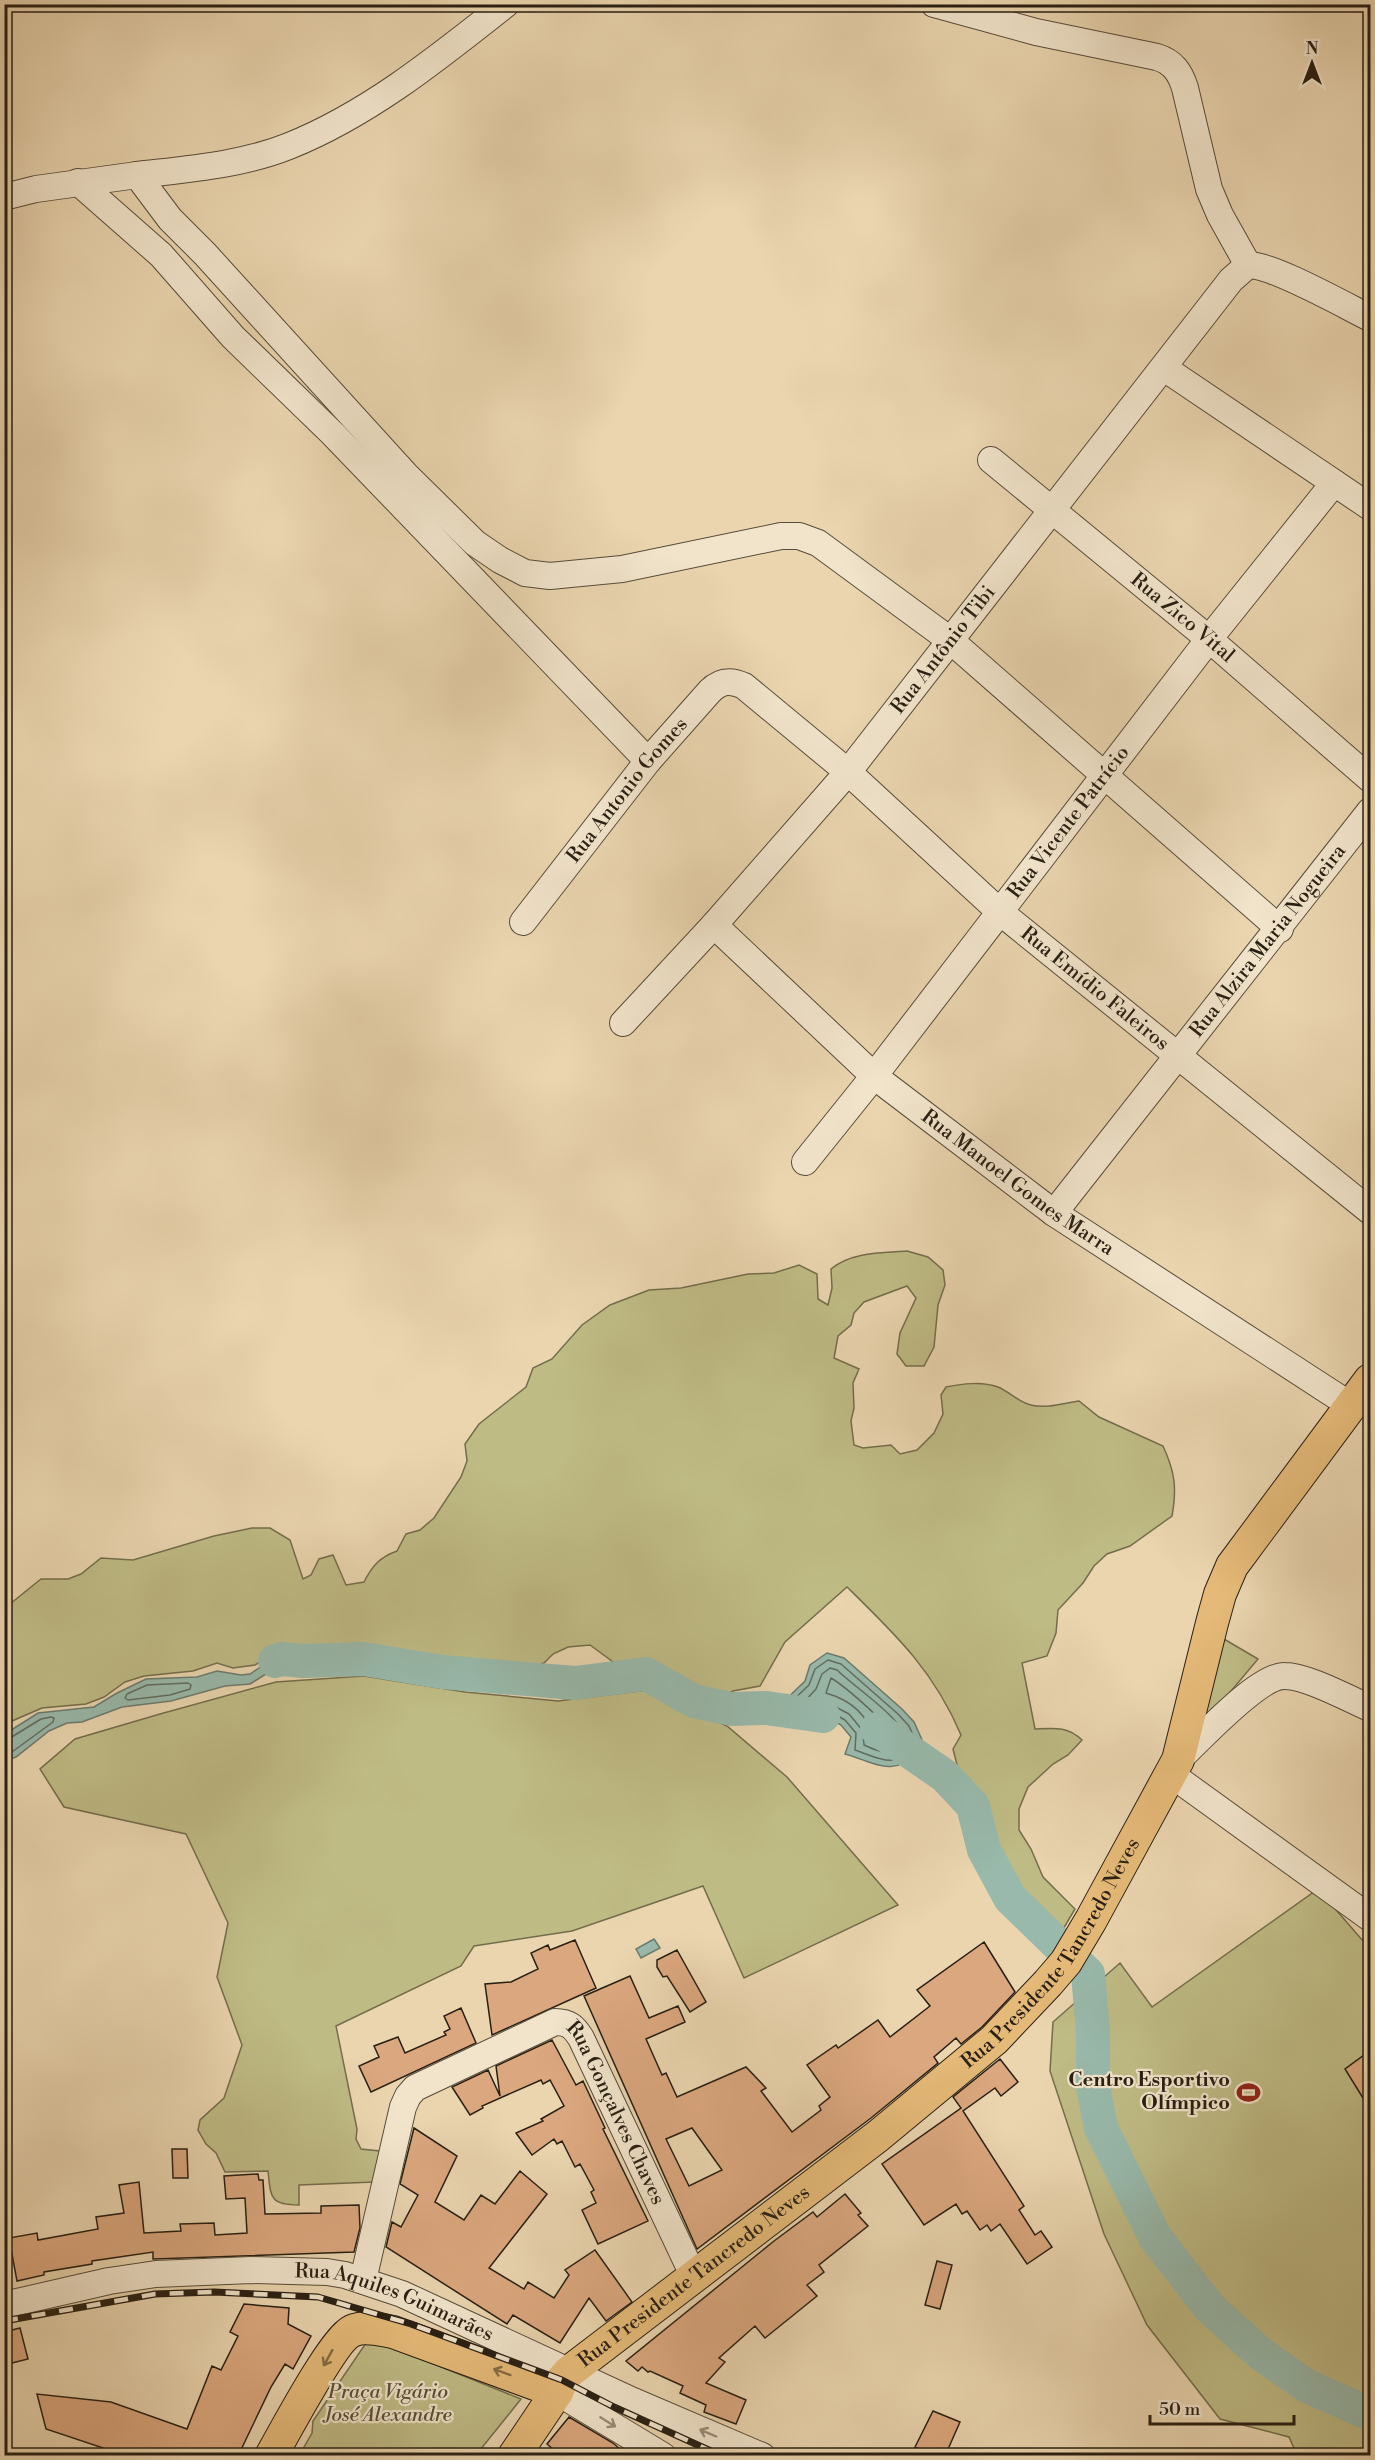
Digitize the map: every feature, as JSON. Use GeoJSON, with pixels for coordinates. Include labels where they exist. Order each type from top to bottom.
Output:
{"type":"FeatureCollection","features":[{"type":"Feature","properties":{"kind":"main road","name":"Rua Presidente Tancredo Neves"},"geometry":{"type":"LineString","coordinates":[[514,2456],[563,2382],[694,2277],[878,2136],[994,2040],[1038,1995],[1066,1962],[1175,1767],[1212,1623],[1226,1579],[1245,1547],[1371,1380]]}},
{"type":"Feature","properties":{"kind":"main road"},"geometry":{"type":"LineString","coordinates":[[271,2456],[335,2346],[351,2331],[368,2328],[393,2332],[563,2382]]}},
{"type":"Feature","properties":{"kind":"street"},"geometry":{"type":"LineString","coordinates":[[4,196],[78,182],[223,164],[288,146],[346,118],[431,63],[506,4]]}},
{"type":"Feature","properties":{"kind":"street"},"geometry":{"type":"LineString","coordinates":[[934,4],[1036,32],[1157,57],[1172,65],[1181,75],[1185,88],[1209,189],[1220,215],[1248,266],[1254,265],[1276,273],[1371,318]]}},
{"type":"Feature","properties":{"kind":"street"},"geometry":{"type":"LineString","coordinates":[[137,176],[170,219],[205,254],[405,475],[476,543],[500,560],[525,573],[550,576],[622,569],[781,536],[799,536],[818,543],[950,640],[1280,929]]}},
{"type":"Feature","properties":{"kind":"street"},"geometry":{"type":"LineString","coordinates":[[78,182],[161,255],[233,337],[327,427],[648,760]]}},
{"type":"Feature","properties":{"kind":"street","name":"Rua Antônio Tibi"},"geometry":{"type":"LineString","coordinates":[[623,1023],[714,925],[848,772],[1231,280],[1248,266]]}},
{"type":"Feature","properties":{"kind":"street"},"geometry":{"type":"LineString","coordinates":[[1164,368],[1371,507]]}},
{"type":"Feature","properties":{"kind":"street","name":"Rua Zico Vital"},"geometry":{"type":"LineString","coordinates":[[991,460],[1209,639],[1371,779]]}},
{"type":"Feature","properties":{"kind":"street","name":"Rua Vicente Patrício"},"geometry":{"type":"LineString","coordinates":[[805,1162],[874,1076],[1209,639],[1334,483]]}},
{"type":"Feature","properties":{"kind":"street","name":"Rua Antonio Gomes"},"geometry":{"type":"LineString","coordinates":[[523,922],[648,760],[717,685],[729,681],[744,686]]}},
{"type":"Feature","properties":{"kind":"street","name":"Rua Emídio Faleiros"},"geometry":{"type":"LineString","coordinates":[[744,686],[848,772],[1000,912],[1371,1211]]}},
{"type":"Feature","properties":{"kind":"street","name":"Rua Alzira Maria Nogueira"},"geometry":{"type":"LineString","coordinates":[[1054,1212],[1371,811]]}},
{"type":"Feature","properties":{"kind":"street","name":"Rua Manoel Gomes Marra"},"geometry":{"type":"LineString","coordinates":[[714,925],[874,1076],[1054,1212],[1350,1405]]}},
{"type":"Feature","properties":{"kind":"street"},"geometry":{"type":"LineString","coordinates":[[1371,1708],[1298,1678],[1283,1675],[1253,1690],[1175,1767],[1371,1918]]}},
{"type":"Feature","properties":{"kind":"street","name":"Rua Gonçalves Chaves"},"geometry":{"type":"LineString","coordinates":[[363,2280],[403,2107],[408,2096],[415,2088],[555,2022],[566,2022],[581,2038],[694,2277]]}},
{"type":"Feature","properties":{"kind":"street","name":"Rua Aquiles Guimarães"},"geometry":{"type":"LineString","coordinates":[[4,2305],[109,2281],[185,2272],[292,2270],[327,2272],[363,2280],[402,2294],[563,2382],[762,2456]]}},
{"type":"Feature","properties":{"kind":"street"},"geometry":{"type":"LineString","coordinates":[[563,2382],[663,2456]]}},
{"type":"Feature","properties":{"kind":"green space"},"geometry":{"type":"Polygon","coordinates":[[[907,1251],[928,1257],[943,1270],[945,1285],[938,1305],[934,1347],[924,1366],[906,1366],[897,1354],[900,1333],[916,1298],[907,1286],[864,1302],[854,1313],[851,1325],[838,1336],[834,1358],[859,1369],[853,1383],[854,1408],[851,1421],[854,1445],[863,1448],[891,1445],[900,1454],[917,1450],[934,1433],[943,1414],[941,1395],[946,1387],[985,1384],[998,1387],[1031,1405],[1049,1406],[1079,1401],[1099,1417],[1163,1446],[1172,1472],[1175,1488],[1172,1516],[1130,1546],[1107,1554],[1094,1566],[1083,1583],[1058,1610],[1056,1633],[1047,1656],[1022,1663],[1035,1729],[1066,1730],[1082,1740],[1068,1755],[1053,1764],[1028,1787],[1019,1809],[1019,1830],[1031,1849],[1043,1877],[1075,1909],[1062,1931],[1057,1931],[1039,1913],[1010,1877],[1002,1857],[991,1841],[983,1810],[960,1777],[953,1749],[961,1735],[939,1692],[912,1655],[882,1621],[847,1587],[785,1642],[760,1686],[733,1691],[724,1696],[679,1679],[667,1669],[647,1661],[635,1666],[620,1667],[590,1645],[568,1647],[553,1654],[544,1663],[523,1668],[441,1661],[363,1646],[343,1647],[327,1654],[295,1656],[278,1654],[255,1665],[233,1668],[217,1663],[193,1671],[144,1676],[125,1682],[104,1697],[86,1704],[42,1708],[5,1724],[5,1608],[41,1579],[68,1579],[81,1574],[101,1558],[133,1560],[214,1536],[252,1528],[270,1528],[290,1540],[303,1579],[311,1575],[319,1559],[333,1555],[346,1585],[364,1582],[377,1563],[397,1551],[406,1534],[420,1530],[434,1518],[461,1477],[467,1461],[465,1444],[479,1424],[526,1387],[533,1368],[552,1359],[582,1325],[610,1305],[649,1290],[681,1288],[748,1274],[774,1273],[799,1265],[817,1274],[818,1299],[828,1305],[832,1288],[831,1269],[839,1263],[867,1254],[907,1251]]]}},
{"type":"Feature","properties":{"kind":"green space"},"geometry":{"type":"Polygon","coordinates":[[[1224,1639],[1258,1659],[1200,1728],[1224,1639]]]}},
{"type":"Feature","properties":{"kind":"green space"},"geometry":{"type":"Polygon","coordinates":[[[364,1676],[465,1692],[558,1701],[648,1690],[727,1726],[787,1777],[898,1905],[744,1978],[703,1886],[572,1931],[474,1946],[461,1966],[336,2026],[357,2129],[356,2139],[361,2149],[380,2151],[374,2182],[299,2185],[299,2205],[277,2201],[271,2193],[268,2171],[225,2172],[216,2153],[206,2144],[198,2130],[200,2120],[224,2098],[242,2045],[217,1977],[228,1923],[186,1834],[64,1807],[40,1769],[75,1739],[160,1714],[276,1682],[364,1676]]]}},
{"type":"Feature","properties":{"kind":"green space","name":"Centro Esportivo Olímpico"},"geometry":{"type":"Polygon","coordinates":[[[1318,1889],[1370,1949],[1370,2455],[1297,2455],[1289,2437],[1220,2419],[1147,2325],[1104,2234],[1050,2071],[1053,2022],[1120,1963],[1152,2007],[1318,1889]]]}},
{"type":"Feature","properties":{"kind":"green space","name":"Praça Vigário José Alexandre"},"geometry":{"type":"Polygon","coordinates":[[[368,2340],[387,2345],[521,2399],[476,2455],[299,2456],[312,2433],[313,2421],[368,2340]]]}},
{"type":"Feature","properties":{"kind":"water"},"geometry":{"type":"Polygon","coordinates":[[[827,1653],[844,1658],[902,1709],[914,1722],[923,1742],[921,1752],[901,1765],[875,1764],[845,1754],[851,1737],[841,1725],[826,1717],[800,1718],[776,1709],[805,1681],[810,1665],[827,1653]]]}},
{"type":"Feature","properties":{"kind":"water"},"geometry":{"type":"Polygon","coordinates":[[[278,1655],[327,1661],[282,1664],[250,1684],[225,1686],[171,1701],[122,1707],[82,1722],[67,1723],[49,1731],[16,1757],[5,1761],[5,1734],[38,1713],[94,1707],[146,1679],[197,1677],[217,1671],[241,1675],[250,1674],[278,1655]]]}},
{"type":"Feature","properties":{"kind":"water"},"geometry":{"type":"Polygon","coordinates":[[[654,1939],[660,1948],[641,1958],[636,1949],[654,1939]]]}},
{"type":"Feature","properties":{"kind":"building"},"geometry":{"type":"Polygon","coordinates":[[[575,1940],[596,1988],[492,2035],[485,1984],[511,1982],[538,1969],[531,1953],[548,1945],[550,1950],[575,1940]]]}},
{"type":"Feature","properties":{"kind":"building"},"geometry":{"type":"Polygon","coordinates":[[[984,1942],[1015,1992],[982,2027],[961,2044],[956,2038],[934,2057],[938,2063],[871,2118],[697,2249],[584,1996],[630,1976],[649,2018],[678,2006],[685,2022],[646,2039],[662,2075],[666,2073],[677,2097],[746,2067],[766,2088],[761,2091],[792,2132],[821,2110],[819,2106],[830,2097],[807,2065],[836,2045],[838,2048],[878,2020],[890,2037],[930,2006],[917,1990],[984,1942]],[[692,2128],[666,2139],[689,2186],[722,2170],[692,2128]]]}},
{"type":"Feature","properties":{"kind":"building"},"geometry":{"type":"Polygon","coordinates":[[[677,1950],[706,2002],[690,2012],[667,1976],[663,1977],[657,1967],[657,1960],[677,1950]]]}},
{"type":"Feature","properties":{"kind":"building"},"geometry":{"type":"Polygon","coordinates":[[[461,2008],[476,2043],[371,2092],[359,2066],[379,2057],[374,2046],[398,2037],[405,2053],[446,2035],[444,2032],[450,2029],[444,2016],[461,2008]]]}},
{"type":"Feature","properties":{"kind":"building"},"geometry":{"type":"Polygon","coordinates":[[[552,2040],[576,2085],[583,2081],[605,2128],[603,2129],[648,2221],[598,2244],[582,2210],[596,2203],[591,2192],[594,2190],[580,2164],[575,2167],[562,2141],[557,2144],[554,2139],[532,2155],[516,2133],[543,2121],[541,2119],[564,2106],[550,2080],[543,2084],[541,2080],[482,2106],[483,2108],[470,2115],[452,2087],[488,2070],[500,2096],[496,2066],[552,2040]]]}},
{"type":"Feature","properties":{"kind":"building"},"geometry":{"type":"Polygon","coordinates":[[[1371,2050],[1371,2111],[1345,2069],[1371,2050]]]}},
{"type":"Feature","properties":{"kind":"building"},"geometry":{"type":"Polygon","coordinates":[[[1000,2059],[1018,2082],[1001,2096],[995,2088],[963,2111],[1024,2206],[1019,2210],[1035,2235],[1041,2231],[1052,2247],[1027,2264],[1000,2224],[991,2231],[987,2225],[980,2230],[967,2211],[962,2214],[956,2204],[924,2225],[882,2164],[961,2108],[953,2097],[1000,2059]]]}},
{"type":"Feature","properties":{"kind":"building"},"geometry":{"type":"Polygon","coordinates":[[[414,2128],[457,2156],[435,2202],[464,2220],[481,2195],[495,2204],[520,2171],[547,2194],[489,2268],[524,2289],[528,2282],[554,2298],[569,2275],[565,2270],[595,2250],[632,2302],[606,2321],[589,2298],[560,2343],[513,2315],[507,2324],[386,2247],[392,2222],[401,2227],[418,2195],[400,2184],[414,2128]]]}},
{"type":"Feature","properties":{"kind":"building"},"geometry":{"type":"Polygon","coordinates":[[[172,2149],[187,2149],[188,2178],[173,2178],[172,2149]]]}},
{"type":"Feature","properties":{"kind":"building"},"geometry":{"type":"Polygon","coordinates":[[[258,2174],[259,2180],[263,2180],[265,2214],[321,2213],[321,2206],[359,2205],[360,2228],[354,2252],[153,2259],[153,2252],[92,2261],[92,2264],[44,2272],[44,2275],[17,2281],[9,2238],[37,2233],[38,2240],[98,2229],[96,2217],[124,2213],[119,2185],[139,2182],[144,2233],[181,2231],[180,2224],[214,2223],[215,2235],[247,2233],[245,2198],[226,2199],[224,2176],[258,2174]]]}},
{"type":"Feature","properties":{"kind":"building"},"geometry":{"type":"Polygon","coordinates":[[[845,2194],[861,2213],[858,2215],[868,2226],[819,2265],[824,2272],[807,2285],[817,2296],[765,2338],[755,2326],[719,2358],[725,2362],[706,2383],[746,2400],[736,2424],[704,2412],[706,2405],[680,2393],[683,2386],[648,2372],[642,2367],[638,2371],[626,2361],[774,2241],[813,2212],[817,2217],[845,2194]]]}},
{"type":"Feature","properties":{"kind":"building"},"geometry":{"type":"Polygon","coordinates":[[[937,2261],[952,2265],[940,2309],[925,2305],[937,2261]]]}},
{"type":"Feature","properties":{"kind":"building"},"geometry":{"type":"Polygon","coordinates":[[[244,2304],[289,2308],[288,2324],[311,2336],[293,2369],[285,2364],[271,2387],[238,2456],[127,2456],[46,2429],[37,2394],[111,2402],[187,2429],[212,2366],[221,2370],[238,2336],[230,2332],[244,2304]]]}},
{"type":"Feature","properties":{"kind":"building"},"geometry":{"type":"Polygon","coordinates":[[[20,2328],[28,2359],[4,2365],[4,2332],[20,2328]]]}},
{"type":"Feature","properties":{"kind":"building"},"geometry":{"type":"Polygon","coordinates":[[[933,2411],[960,2422],[945,2456],[919,2456],[922,2450],[915,2447],[933,2411]]]}},
{"type":"Feature","properties":{"kind":"building"},"geometry":{"type":"Polygon","coordinates":[[[569,2417],[613,2443],[628,2456],[561,2456],[547,2444],[569,2417]]]}},
{"type":"Feature","properties":{"kind":"waterway"},"geometry":{"type":"LineString","coordinates":[[275,1661],[282,1659],[303,1661],[364,1659],[442,1672],[575,1683],[646,1674],[694,1701],[731,1709],[766,1708],[823,1716]]}},
{"type":"Feature","properties":{"kind":"waterway"},"geometry":{"type":"LineString","coordinates":[[877,1729],[945,1776],[973,1806],[984,1850],[1010,1898],[1088,1974],[1093,2032],[1093,2087],[1101,2128],[1155,2237],[1210,2308],[1261,2354],[1307,2386],[1370,2414]]}},
{"type":"Feature","properties":{"kind":"railway"},"geometry":{"type":"LineString","coordinates":[[4,2321],[155,2294],[214,2292],[318,2297],[411,2324],[562,2380],[614,2407],[722,2456]]}},
{"type":"Feature","properties":{"kind":"place","name":"Centro Esportivo Olímpico"},"geometry":{"type":"Point","coordinates":[1248,2092]}}]}
